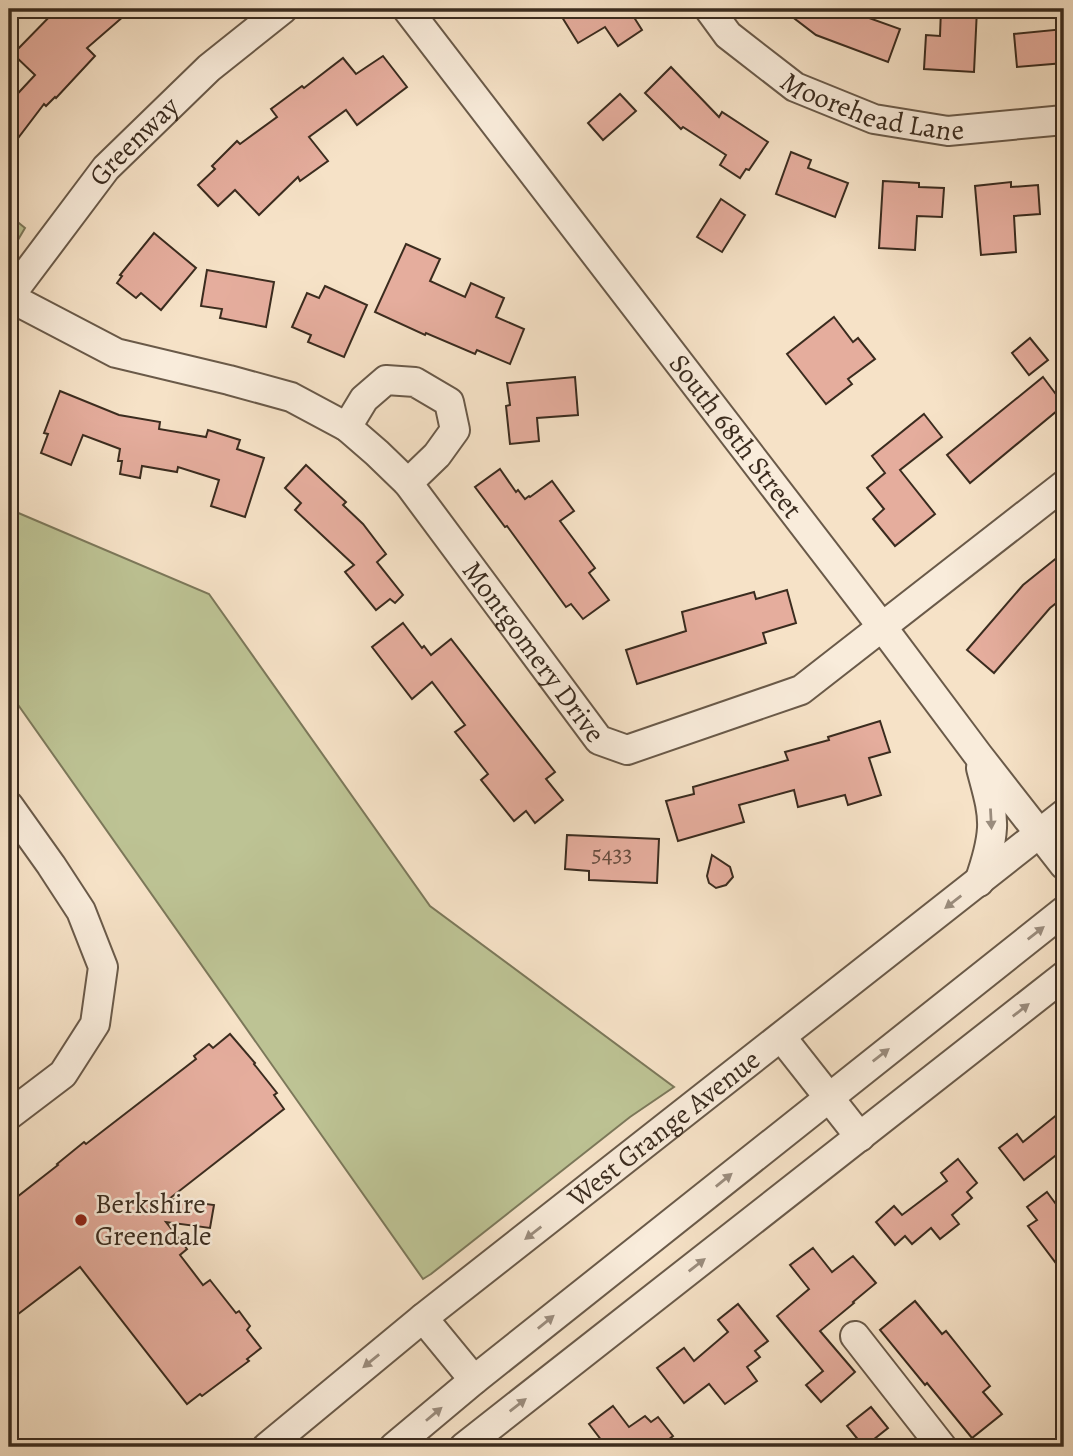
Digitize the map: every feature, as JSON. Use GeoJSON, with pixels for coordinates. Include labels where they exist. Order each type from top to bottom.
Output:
{"type":"FeatureCollection","features":[{"type":"Feature","properties":{"kind":"street","name":"Greenway"},"geometry":{"type":"LineString","coordinates":[[9,297],[106,168],[209,68],[283,9]]}},
{"type":"Feature","properties":{"kind":"street","name":"South 68th Street"},"geometry":{"type":"LineString","coordinates":[[407,9],[1064,865]]}},
{"type":"Feature","properties":{"kind":"street","name":"Moorehead Lane"},"geometry":{"type":"LineString","coordinates":[[709,9],[728,35],[795,88],[874,119],[948,131],[1064,120]]}},
{"type":"Feature","properties":{"kind":"street","name":"Montgomery Drive"},"geometry":{"type":"LineString","coordinates":[[9,297],[116,353],[290,397],[347,428],[408,483],[599,740],[627,750],[802,690],[1064,485]]}},
{"type":"Feature","properties":{"kind":"street"},"geometry":{"type":"LineString","coordinates":[[347,428],[364,399],[386,380],[415,382],[449,402],[455,430],[438,455],[408,483]]}},
{"type":"Feature","properties":{"kind":"street"},"geometry":{"type":"LineString","coordinates":[[978,755],[990,801],[992,828],[988,855],[979,882]]}},
{"type":"Feature","properties":{"kind":"street"},"geometry":{"type":"LineString","coordinates":[[9,806],[81,911],[103,967],[95,1024],[63,1074],[9,1115]]}},
{"type":"Feature","properties":{"kind":"street","name":"West Grange Avenue"},"geometry":{"type":"LineString","coordinates":[[267,1447],[424,1318],[1064,814]]}},
{"type":"Feature","properties":{"kind":"street"},"geometry":{"type":"LineString","coordinates":[[394,1447],[474,1380],[1064,911]]}},
{"type":"Feature","properties":{"kind":"street"},"geometry":{"type":"LineString","coordinates":[[464,1447],[1064,976]]}},
{"type":"Feature","properties":{"kind":"street"},"geometry":{"type":"LineString","coordinates":[[782,1038],[860,1137]]}},
{"type":"Feature","properties":{"kind":"street"},"geometry":{"type":"LineString","coordinates":[[424,1318],[474,1380]]}},
{"type":"Feature","properties":{"kind":"street"},"geometry":{"type":"LineString","coordinates":[[855,1336],[942,1447]]}},
{"type":"Feature","properties":{"kind":"street"},"geometry":{"type":"LineString","coordinates":[[289,1447],[320,1402]]}},
{"type":"Feature","properties":{"kind":"green space"},"geometry":{"type":"Polygon","coordinates":[[[9,215],[25,228],[9,255],[9,215]]]}},
{"type":"Feature","properties":{"kind":"green space"},"geometry":{"type":"Polygon","coordinates":[[[9,509],[209,594],[430,906],[674,1087],[630,1117],[423,1279],[9,692],[9,509]]]}},
{"type":"Feature","properties":{"kind":"building"},"geometry":{"type":"Polygon","coordinates":[[[57,9],[132,9],[87,48],[95,56],[56,98],[46,106],[44,104],[9,150],[9,103],[35,75],[13,54],[57,9]]]}},
{"type":"Feature","properties":{"kind":"building"},"geometry":{"type":"Polygon","coordinates":[[[557,9],[634,9],[630,11],[642,30],[618,46],[605,27],[578,43],[557,9]]]}},
{"type":"Feature","properties":{"kind":"building"},"geometry":{"type":"Polygon","coordinates":[[[782,9],[844,9],[900,29],[888,62],[816,35],[782,9]]]}},
{"type":"Feature","properties":{"kind":"building"},"geometry":{"type":"Polygon","coordinates":[[[941,9],[977,9],[974,72],[924,69],[926,35],[940,36],[941,9]]]}},
{"type":"Feature","properties":{"kind":"building"},"geometry":{"type":"Polygon","coordinates":[[[1064,29],[1064,63],[1017,67],[1014,34],[1064,29]]]}},
{"type":"Feature","properties":{"kind":"building"},"geometry":{"type":"Polygon","coordinates":[[[383,56],[407,87],[357,125],[346,110],[309,137],[328,161],[300,181],[298,177],[259,215],[235,190],[218,206],[198,185],[215,169],[212,166],[237,141],[240,144],[277,117],[271,109],[302,86],[304,88],[343,58],[356,74],[383,56]]]}},
{"type":"Feature","properties":{"kind":"building"},"geometry":{"type":"Polygon","coordinates":[[[671,67],[719,117],[722,112],[768,142],[749,170],[746,169],[740,178],[720,165],[726,155],[683,127],[681,129],[645,93],[671,67]]]}},
{"type":"Feature","properties":{"kind":"building"},"geometry":{"type":"Polygon","coordinates":[[[620,94],[636,111],[603,140],[588,123],[620,94]]]}},
{"type":"Feature","properties":{"kind":"building"},"geometry":{"type":"Polygon","coordinates":[[[791,152],[811,160],[808,168],[848,183],[835,217],[776,194],[791,152]]]}},
{"type":"Feature","properties":{"kind":"building"},"geometry":{"type":"Polygon","coordinates":[[[883,181],[919,183],[919,187],[944,188],[942,217],[917,216],[915,250],[879,248],[883,181]]]}},
{"type":"Feature","properties":{"kind":"building"},"geometry":{"type":"Polygon","coordinates":[[[1011,182],[1011,187],[1038,185],[1040,214],[1014,216],[1016,252],[981,255],[975,186],[1011,182]]]}},
{"type":"Feature","properties":{"kind":"building"},"geometry":{"type":"Polygon","coordinates":[[[721,199],[745,215],[722,252],[697,237],[721,199]]]}},
{"type":"Feature","properties":{"kind":"building"},"geometry":{"type":"Polygon","coordinates":[[[154,233],[196,268],[161,310],[141,293],[136,298],[117,283],[122,276],[120,275],[154,233]]]}},
{"type":"Feature","properties":{"kind":"building"},"geometry":{"type":"Polygon","coordinates":[[[406,244],[440,259],[430,281],[465,297],[471,283],[504,298],[496,317],[524,329],[510,364],[477,350],[475,354],[426,333],[425,335],[375,312],[406,244]]]}},
{"type":"Feature","properties":{"kind":"building"},"geometry":{"type":"Polygon","coordinates":[[[207,270],[274,282],[266,327],[220,318],[222,309],[201,306],[207,270]]]}},
{"type":"Feature","properties":{"kind":"building"},"geometry":{"type":"Polygon","coordinates":[[[325,286],[367,305],[344,357],[308,342],[311,335],[292,327],[307,293],[319,298],[325,286]]]}},
{"type":"Feature","properties":{"kind":"building"},"geometry":{"type":"Polygon","coordinates":[[[834,317],[853,342],[858,338],[875,359],[848,379],[852,384],[826,404],[787,354],[834,317]]]}},
{"type":"Feature","properties":{"kind":"building"},"geometry":{"type":"Polygon","coordinates":[[[1030,338],[1048,360],[1029,375],[1012,353],[1030,338]]]}},
{"type":"Feature","properties":{"kind":"building"},"geometry":{"type":"Polygon","coordinates":[[[575,377],[578,415],[537,418],[539,441],[510,444],[506,406],[510,405],[507,383],[575,377]]]}},
{"type":"Feature","properties":{"kind":"building"},"geometry":{"type":"Polygon","coordinates":[[[1043,377],[1064,405],[970,483],[947,455],[1043,377]]]}},
{"type":"Feature","properties":{"kind":"building"},"geometry":{"type":"Polygon","coordinates":[[[60,391],[119,415],[160,422],[159,429],[206,437],[208,430],[240,440],[237,449],[264,458],[245,517],[211,506],[219,480],[178,467],[177,472],[142,466],[140,478],[120,474],[120,449],[83,435],[71,465],[41,453],[48,434],[44,433],[60,391]]]}},
{"type":"Feature","properties":{"kind":"building"},"geometry":{"type":"Polygon","coordinates":[[[924,414],[942,437],[900,470],[935,514],[895,546],[873,519],[884,509],[867,488],[885,473],[872,456],[924,414]]]}},
{"type":"Feature","properties":{"kind":"building"},"geometry":{"type":"Polygon","coordinates":[[[306,465],[346,502],[343,505],[363,524],[386,554],[377,562],[403,595],[395,603],[390,599],[376,610],[345,572],[354,565],[295,510],[301,503],[285,488],[306,465]]]}},
{"type":"Feature","properties":{"kind":"building"},"geometry":{"type":"Polygon","coordinates":[[[500,469],[516,492],[518,490],[525,499],[552,481],[574,511],[560,521],[595,568],[589,573],[609,600],[583,619],[571,604],[566,607],[475,487],[500,469]]]}},
{"type":"Feature","properties":{"kind":"building"},"geometry":{"type":"Polygon","coordinates":[[[1064,552],[1064,597],[1050,608],[994,673],[967,650],[1023,585],[1064,552]]]}},
{"type":"Feature","properties":{"kind":"building"},"geometry":{"type":"Polygon","coordinates":[[[787,590],[796,623],[763,633],[766,643],[637,684],[626,650],[686,631],[682,612],[754,592],[756,599],[787,590]]]}},
{"type":"Feature","properties":{"kind":"building"},"geometry":{"type":"Polygon","coordinates":[[[403,623],[422,648],[424,646],[431,655],[451,639],[555,772],[546,779],[563,800],[535,823],[526,811],[514,821],[481,780],[488,774],[455,732],[465,725],[432,682],[412,699],[372,647],[403,623]]]}},
{"type":"Feature","properties":{"kind":"building"},"geometry":{"type":"Polygon","coordinates":[[[880,721],[890,752],[869,758],[881,795],[848,805],[845,795],[798,807],[794,790],[739,805],[744,822],[678,841],[666,801],[694,794],[693,787],[788,760],[785,752],[829,740],[828,737],[880,721]]]}},
{"type":"Feature","properties":{"kind":"building"},"geometry":{"type":"Polygon","coordinates":[[[567,835],[659,839],[657,883],[589,880],[589,871],[565,869],[567,835]]]}},
{"type":"Feature","properties":{"kind":"building"},"geometry":{"type":"Polygon","coordinates":[[[712,855],[730,867],[733,877],[726,885],[716,888],[709,883],[707,876],[712,855]]]}},
{"type":"Feature","properties":{"kind":"building","name":"Berkshire Greendale"},"geometry":{"type":"Polygon","coordinates":[[[230,1034],[277,1093],[274,1095],[284,1109],[169,1199],[214,1205],[210,1228],[166,1222],[187,1249],[180,1255],[203,1285],[210,1280],[236,1313],[239,1311],[250,1326],[247,1330],[261,1348],[247,1359],[249,1361],[187,1404],[80,1267],[9,1321],[9,1213],[17,1207],[12,1201],[84,1142],[86,1144],[196,1059],[194,1056],[209,1044],[213,1048],[230,1034]]]}},
{"type":"Feature","properties":{"kind":"building"},"geometry":{"type":"Polygon","coordinates":[[[1064,1109],[1064,1149],[1024,1180],[999,1148],[1017,1134],[1023,1142],[1064,1109]]]}},
{"type":"Feature","properties":{"kind":"building"},"geometry":{"type":"Polygon","coordinates":[[[958,1159],[977,1183],[967,1192],[972,1198],[952,1215],[959,1224],[940,1239],[931,1228],[912,1244],[905,1236],[895,1245],[876,1222],[894,1206],[902,1215],[947,1181],[941,1173],[958,1159]]]}},
{"type":"Feature","properties":{"kind":"building"},"geometry":{"type":"Polygon","coordinates":[[[1047,1192],[1064,1215],[1064,1274],[1028,1226],[1037,1220],[1027,1207],[1047,1192]]]}},
{"type":"Feature","properties":{"kind":"building"},"geometry":{"type":"Polygon","coordinates":[[[813,1248],[832,1272],[853,1256],[876,1283],[820,1331],[855,1372],[821,1402],[806,1385],[823,1371],[777,1316],[809,1289],[790,1265],[813,1248]]]}},
{"type":"Feature","properties":{"kind":"building"},"geometry":{"type":"Polygon","coordinates":[[[915,1301],[942,1334],[946,1331],[990,1386],[983,1392],[1002,1414],[972,1438],[880,1330],[915,1301]]]}},
{"type":"Feature","properties":{"kind":"building"},"geometry":{"type":"Polygon","coordinates":[[[738,1304],[768,1341],[755,1351],[760,1357],[747,1367],[757,1381],[725,1404],[709,1384],[684,1403],[657,1368],[684,1348],[694,1361],[728,1332],[718,1320],[738,1304]]]}},
{"type":"Feature","properties":{"kind":"building"},"geometry":{"type":"Polygon","coordinates":[[[613,1406],[629,1427],[645,1416],[651,1422],[658,1417],[673,1436],[659,1447],[602,1447],[605,1445],[589,1424],[613,1406]]]}},
{"type":"Feature","properties":{"kind":"building"},"geometry":{"type":"Polygon","coordinates":[[[871,1407],[888,1428],[864,1447],[847,1426],[871,1407]]]}},
{"type":"Feature","properties":{"kind":"place","name":"Berkshire Greendale"},"geometry":{"type":"Point","coordinates":[81,1220]}}]}
